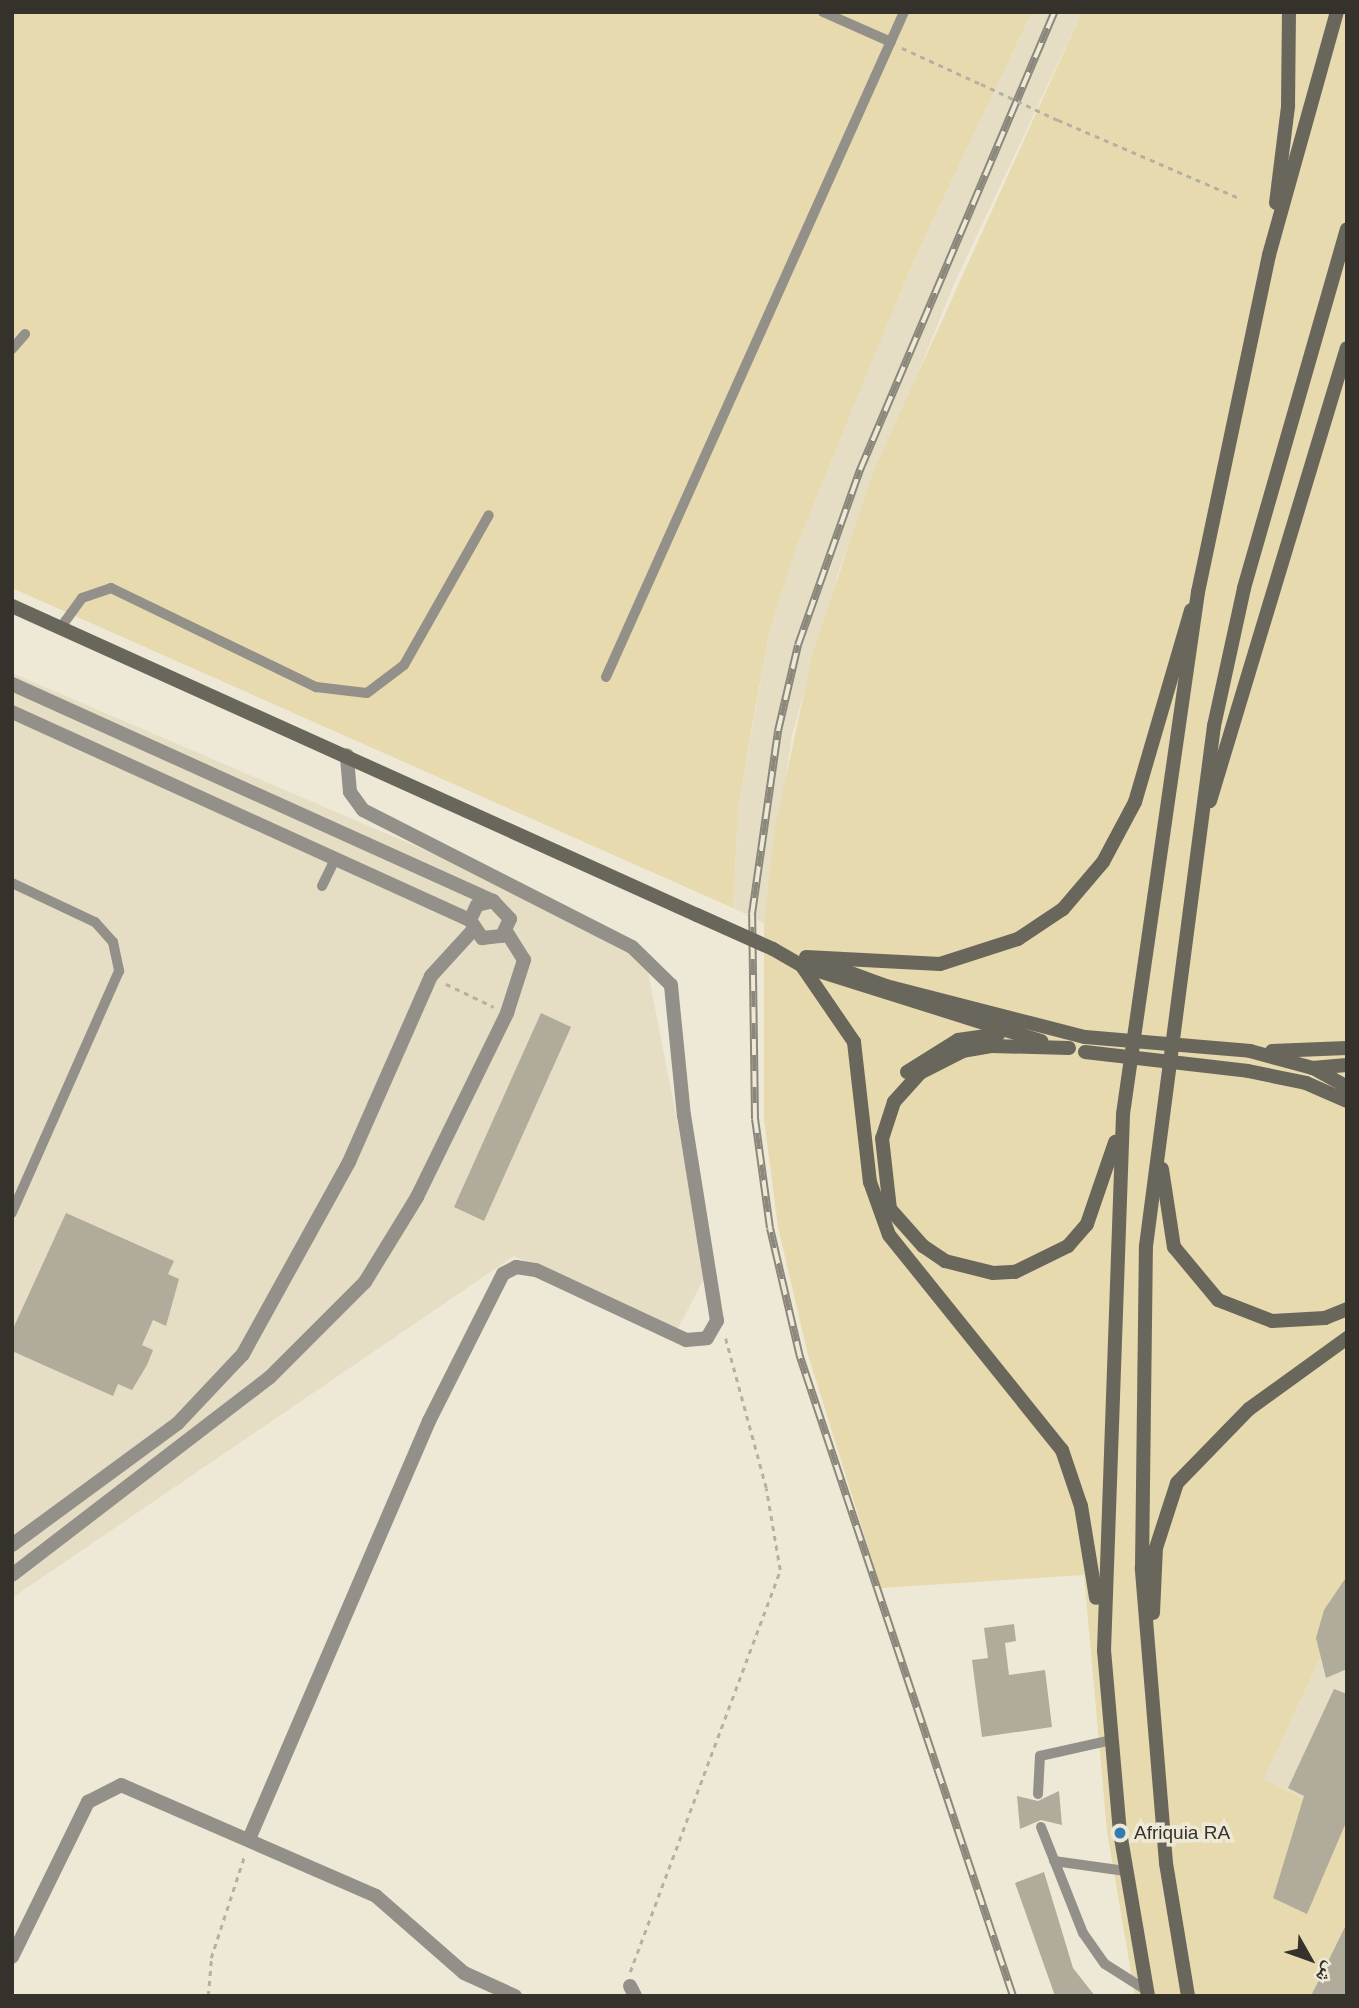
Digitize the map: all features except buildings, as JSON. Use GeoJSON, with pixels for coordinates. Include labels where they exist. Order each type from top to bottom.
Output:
{"type":"FeatureCollection","features":[{"type":"Feature","properties":{"kind":"main road"},"geometry":{"type":"LineString","coordinates":[[1269,255],[1288,106],[1289,12]]}},
{"type":"Feature","properties":{"kind":"main road"},"geometry":{"type":"LineString","coordinates":[[1104,1651],[1123,1114],[1198,592],[1269,255],[1337,12]]}},
{"type":"Feature","properties":{"kind":"main road"},"geometry":{"type":"LineString","coordinates":[[1188,1996],[1166,1863],[1150,1667],[1140,1505],[1142,1332],[1161,1122],[1205,819],[1211,746],[1244,588],[1347,229]]}},
{"type":"Feature","properties":{"kind":"main road"},"geometry":{"type":"LineString","coordinates":[[1205,819],[1347,348]]}},
{"type":"Feature","properties":{"kind":"main road"},"geometry":{"type":"LineString","coordinates":[[804,961],[940,964],[1018,939],[1063,909],[1103,862],[1135,802],[1198,592]]}},
{"type":"Feature","properties":{"kind":"main road"},"geometry":{"type":"LineString","coordinates":[[12,606],[804,961],[1009,1033],[1085,1052],[1248,1071],[1306,1083],[1347,1101]]}},
{"type":"Feature","properties":{"kind":"main road"},"geometry":{"type":"LineString","coordinates":[[804,961],[1049,1031],[1085,1037],[1250,1051],[1347,1048]]}},
{"type":"Feature","properties":{"kind":"main road"},"geometry":{"type":"LineString","coordinates":[[804,961],[854,1042],[868,1137],[870,1182],[889,1235],[1062,1450],[1081,1506],[1104,1651],[1125,1871],[1147,1993]]}},
{"type":"Feature","properties":{"kind":"main road"},"geometry":{"type":"LineString","coordinates":[[868,1137],[884,1101],[912,1067],[958,1040],[1049,1031]]}},
{"type":"Feature","properties":{"kind":"main road"},"geometry":{"type":"LineString","coordinates":[[1069,1048],[962,1051],[906,1086],[886,1118],[880,1154],[890,1209],[904,1229],[945,1261],[969,1269],[1016,1272],[1043,1262],[1087,1224],[1123,1114]]}},
{"type":"Feature","properties":{"kind":"main road"},"geometry":{"type":"LineString","coordinates":[[1250,1051],[1312,1068],[1347,1087]]}},
{"type":"Feature","properties":{"kind":"main road"},"geometry":{"type":"LineString","coordinates":[[1248,1071],[1347,1065]]}},
{"type":"Feature","properties":{"kind":"main road"},"geometry":{"type":"LineString","coordinates":[[1161,1122],[1167,1227],[1201,1286],[1240,1312],[1272,1321],[1325,1318],[1347,1309]]}},
{"type":"Feature","properties":{"kind":"main road"},"geometry":{"type":"LineString","coordinates":[[1316,1362],[1347,1331]]}},
{"type":"Feature","properties":{"kind":"main road"},"geometry":{"type":"LineString","coordinates":[[1150,1667],[1156,1548],[1177,1483],[1250,1409],[1347,1338]]}},
{"type":"Feature","properties":{"kind":"street"},"geometry":{"type":"LineString","coordinates":[[12,684],[493,901],[508,912],[506,931],[524,960],[506,1013],[417,1197],[365,1282],[315,1338],[12,1575]]}},
{"type":"Feature","properties":{"kind":"street"},"geometry":{"type":"LineString","coordinates":[[12,712],[335,859],[472,925],[489,940],[506,931]]}},
{"type":"Feature","properties":{"kind":"street"},"geometry":{"type":"LineString","coordinates":[[249,1839],[429,1420],[503,1274],[516,1267],[536,1270],[686,1340],[707,1338],[717,1318],[684,1116],[671,985],[632,947],[363,810],[350,792],[347,755]]}},
{"type":"Feature","properties":{"kind":"street"},"geometry":{"type":"LineString","coordinates":[[12,1545],[178,1423],[243,1354],[349,1162],[431,976],[472,925],[477,905],[493,901]]}},
{"type":"Feature","properties":{"kind":"street"},"geometry":{"type":"LineString","coordinates":[[12,1957],[88,1802],[108,1787],[121,1785],[249,1839],[391,1904],[464,1973],[515,1996]]}},
{"type":"Feature","properties":{"kind":"lane"},"geometry":{"type":"LineString","coordinates":[[823,12],[891,43]]}},
{"type":"Feature","properties":{"kind":"lane"},"geometry":{"type":"LineString","coordinates":[[607,677],[904,12]]}},
{"type":"Feature","properties":{"kind":"lane"},"geometry":{"type":"LineString","coordinates":[[12,349],[25,334]]}},
{"type":"Feature","properties":{"kind":"lane"},"geometry":{"type":"LineString","coordinates":[[61,627],[82,598],[111,588],[316,687],[367,693],[404,664],[489,515]]}},
{"type":"Feature","properties":{"kind":"lane"},"geometry":{"type":"LineString","coordinates":[[322,886],[335,859]]}},
{"type":"Feature","properties":{"kind":"lane"},"geometry":{"type":"LineString","coordinates":[[12,883],[95,922],[113,942],[119,971],[12,1213]]}},
{"type":"Feature","properties":{"kind":"lane"},"geometry":{"type":"LineString","coordinates":[[1038,1794],[1040,1756],[1112,1740]]}},
{"type":"Feature","properties":{"kind":"lane"},"geometry":{"type":"LineString","coordinates":[[1041,1827],[1083,1933],[1105,1964],[1147,1993]]}},
{"type":"Feature","properties":{"kind":"lane"},"geometry":{"type":"LineString","coordinates":[[1054,1861],[1125,1871]]}},
{"type":"Feature","properties":{"kind":"path"},"geometry":{"type":"LineString","coordinates":[[891,43],[1237,198]]}},
{"type":"Feature","properties":{"kind":"path"},"geometry":{"type":"LineString","coordinates":[[431,976],[506,1013]]}},
{"type":"Feature","properties":{"kind":"path"},"geometry":{"type":"LineString","coordinates":[[632,1991],[637,1946],[780,1570],[736,1362],[717,1318]]}},
{"type":"Feature","properties":{"kind":"path"},"geometry":{"type":"LineString","coordinates":[[208,1996],[211,1958],[249,1839]]}},
{"type":"Feature","properties":{"kind":"shaded area"},"geometry":{"type":"Polygon","coordinates":[[[12,12],[1032,12],[913,262],[795,550],[769,634],[752,727],[738,810],[733,908],[12,588],[12,12]]]}},
{"type":"Feature","properties":{"kind":"shaded area"},"geometry":{"type":"Polygon","coordinates":[[[1032,12],[1082,12],[954,284],[840,567],[792,735],[764,923],[733,908],[738,810],[769,634],[795,550],[913,262],[1032,12]]]}},
{"type":"Feature","properties":{"kind":"shaded area"},"geometry":{"type":"Polygon","coordinates":[[[1082,12],[1347,12],[1347,1600],[1264,1779],[1347,1822],[1347,1996],[1135,1996],[1107,1831],[1084,1575],[881,1588],[808,1355],[778,1227],[764,1119],[764,923],[775,827],[813,652],[872,475],[1082,12]]]}},
{"type":"Feature","properties":{"kind":"shaded area"},"geometry":{"type":"Polygon","coordinates":[[[12,673],[462,866],[646,962],[707,1273],[676,1332],[514,1256],[12,1598],[12,673]]]}},
{"type":"Feature","properties":{"kind":"shaded area"},"geometry":{"type":"Polygon","coordinates":[[[1347,1600],[1347,1822],[1264,1779],[1347,1600]]]}},
{"type":"Feature","properties":{"kind":"railway"},"geometry":{"type":"LineString","coordinates":[[1013,1996],[800,1357],[770,1228],[755,1119],[752,914],[778,731],[798,645],[860,470],[1054,12]]}},
{"type":"Feature","properties":{"kind":"place","name":"Afriquia RA"},"geometry":{"type":"Point","coordinates":[1120,1833]}}]}
